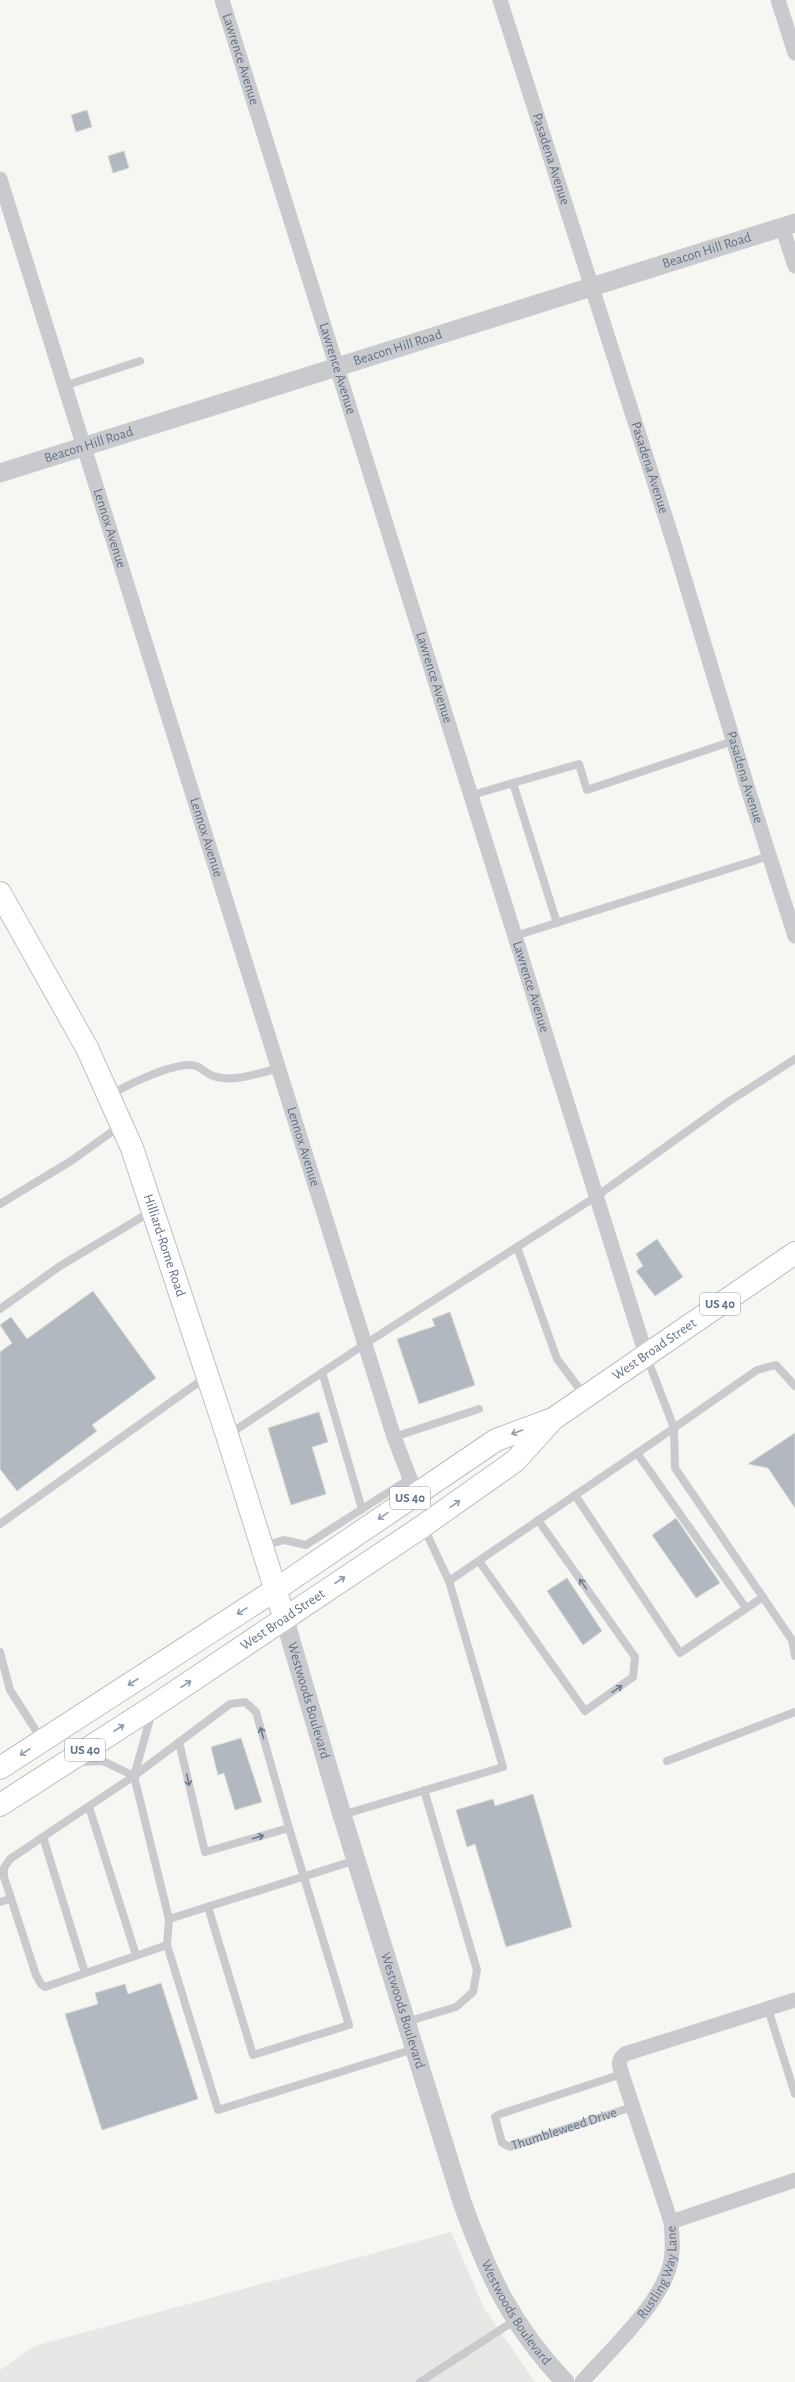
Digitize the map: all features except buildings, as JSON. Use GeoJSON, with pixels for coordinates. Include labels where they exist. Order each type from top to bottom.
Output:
{"type":"FeatureCollection","features":[{"type":"Feature","properties":{"kind":"main road","name":"Hilliard-Rome Road"},"geometry":{"type":"LineString","coordinates":[[0,892],[87,1048],[132,1148],[227,1435],[284,1617]]}},
{"type":"Feature","properties":{"kind":"main road","name":"West Broad Street"},"geometry":{"type":"LineString","coordinates":[[0,1805],[154,1706],[284,1617],[423,1526],[515,1461],[553,1419],[795,1253]]}},
{"type":"Feature","properties":{"kind":"main road","name":"West Broad Street"},"geometry":{"type":"LineString","coordinates":[[0,1768],[275,1590],[413,1486],[496,1440],[553,1419]]}},
{"type":"Feature","properties":{"kind":"street","name":"Lawrence Avenue"},"geometry":{"type":"LineString","coordinates":[[222,0],[646,1355]]}},
{"type":"Feature","properties":{"kind":"street","name":"Pasadena Avenue"},"geometry":{"type":"LineString","coordinates":[[500,0],[689,593],[733,741],[795,936]]}},
{"type":"Feature","properties":{"kind":"street"},"geometry":{"type":"LineString","coordinates":[[778,0],[795,53]]}},
{"type":"Feature","properties":{"kind":"street","name":"Lennox Avenue"},"geometry":{"type":"LineString","coordinates":[[0,179],[394,1437],[413,1486]]}},
{"type":"Feature","properties":{"kind":"street","name":"Beacon Hill Road"},"geometry":{"type":"LineString","coordinates":[[0,473],[788,225]]}},
{"type":"Feature","properties":{"kind":"street"},"geometry":{"type":"LineString","coordinates":[[788,225],[795,266]]}},
{"type":"Feature","properties":{"kind":"street","name":"Westwoods Boulevard"},"geometry":{"type":"LineString","coordinates":[[284,1617],[342,1815],[414,2049],[462,2202],[483,2262],[514,2321],[542,2358],[565,2382]]}},
{"type":"Feature","properties":{"kind":"street","name":"Thumbleweed Drive"},"geometry":{"type":"LineString","coordinates":[[632,2107],[618,2064],[620,2058],[625,2054],[795,2000]]}},
{"type":"Feature","properties":{"kind":"street"},"geometry":{"type":"LineString","coordinates":[[632,2107],[671,2222]]}},
{"type":"Feature","properties":{"kind":"street","name":"Rustling Way Lane"},"geometry":{"type":"LineString","coordinates":[[582,2382],[660,2291],[670,2265],[673,2242],[671,2222],[795,2180]]}},
{"type":"Feature","properties":{"kind":"lane"},"geometry":{"type":"LineString","coordinates":[[64,386],[140,361]]}},
{"type":"Feature","properties":{"kind":"lane"},"geometry":{"type":"LineString","coordinates":[[472,795],[579,764],[587,790],[733,741]]}},
{"type":"Feature","properties":{"kind":"lane"},"geometry":{"type":"LineString","coordinates":[[513,783],[557,923]]}},
{"type":"Feature","properties":{"kind":"lane"},"geometry":{"type":"LineString","coordinates":[[515,936],[769,856]]}},
{"type":"Feature","properties":{"kind":"lane"},"geometry":{"type":"LineString","coordinates":[[227,1435],[365,1344],[597,1196],[728,1102],[795,1059]]}},
{"type":"Feature","properties":{"kind":"lane"},"geometry":{"type":"LineString","coordinates":[[108,1096],[144,1078],[187,1065],[200,1066],[212,1076],[224,1078],[239,1078],[279,1068]]}},
{"type":"Feature","properties":{"kind":"lane"},"geometry":{"type":"LineString","coordinates":[[0,1204],[72,1161],[122,1125]]}},
{"type":"Feature","properties":{"kind":"lane"},"geometry":{"type":"LineString","coordinates":[[0,1309],[60,1266],[153,1211]]}},
{"type":"Feature","properties":{"kind":"lane"},"geometry":{"type":"LineString","coordinates":[[518,1247],[557,1359],[585,1397]]}},
{"type":"Feature","properties":{"kind":"lane"},"geometry":{"type":"LineString","coordinates":[[646,1355],[674,1428],[676,1468],[792,1640],[795,1656]]}},
{"type":"Feature","properties":{"kind":"lane"},"geometry":{"type":"LineString","coordinates":[[449,1581],[757,1370],[776,1365],[795,1386]]}},
{"type":"Feature","properties":{"kind":"lane"},"geometry":{"type":"LineString","coordinates":[[322,1372],[362,1509]]}},
{"type":"Feature","properties":{"kind":"lane"},"geometry":{"type":"LineString","coordinates":[[0,1524],[207,1376]]}},
{"type":"Feature","properties":{"kind":"lane"},"geometry":{"type":"LineString","coordinates":[[394,1437],[479,1408]]}},
{"type":"Feature","properties":{"kind":"lane"},"geometry":{"type":"LineString","coordinates":[[637,1453],[746,1608]]}},
{"type":"Feature","properties":{"kind":"lane"},"geometry":{"type":"LineString","coordinates":[[262,1546],[284,1540],[306,1545],[362,1509],[413,1486]]}},
{"type":"Feature","properties":{"kind":"lane"},"geometry":{"type":"LineString","coordinates":[[575,1495],[680,1653],[763,1597]]}},
{"type":"Feature","properties":{"kind":"lane"},"geometry":{"type":"LineString","coordinates":[[479,1561],[584,1711],[633,1677],[635,1657],[538,1520]]}},
{"type":"Feature","properties":{"kind":"lane"},"geometry":{"type":"LineString","coordinates":[[342,1815],[503,1767],[449,1581],[423,1526]]}},
{"type":"Feature","properties":{"kind":"lane"},"geometry":{"type":"LineString","coordinates":[[0,1652],[10,1690],[42,1740]]}},
{"type":"Feature","properties":{"kind":"lane"},"geometry":{"type":"LineString","coordinates":[[167,1945],[45,1986],[41,1984],[11,1899],[4,1877],[4,1868],[10,1859],[134,1776],[230,1704],[245,1702],[256,1712],[289,1828],[349,2025],[253,2055],[208,1907]]}},
{"type":"Feature","properties":{"kind":"lane"},"geometry":{"type":"LineString","coordinates":[[154,1706],[134,1776],[169,1919],[167,1945],[218,2110],[414,2049]]}},
{"type":"Feature","properties":{"kind":"lane"},"geometry":{"type":"LineString","coordinates":[[667,1761],[795,1712]]}},
{"type":"Feature","properties":{"kind":"lane"},"geometry":{"type":"LineString","coordinates":[[179,1742],[205,1852],[289,1828]]}},
{"type":"Feature","properties":{"kind":"lane"},"geometry":{"type":"LineString","coordinates":[[65,1763],[103,1761],[134,1776]]}},
{"type":"Feature","properties":{"kind":"lane"},"geometry":{"type":"LineString","coordinates":[[406,2022],[456,2007],[473,1992],[478,1970],[424,1790]]}},
{"type":"Feature","properties":{"kind":"lane"},"geometry":{"type":"LineString","coordinates":[[89,1807],[136,1955]]}},
{"type":"Feature","properties":{"kind":"lane"},"geometry":{"type":"LineString","coordinates":[[43,1837],[85,1973]]}},
{"type":"Feature","properties":{"kind":"lane"},"geometry":{"type":"LineString","coordinates":[[169,1919],[356,1860]]}},
{"type":"Feature","properties":{"kind":"lane"},"geometry":{"type":"LineString","coordinates":[[0,1902],[11,1899]]}},
{"type":"Feature","properties":{"kind":"lane"},"geometry":{"type":"LineString","coordinates":[[768,2009],[795,2094]]}},
{"type":"Feature","properties":{"kind":"lane","name":"Thumbleweed Drive"},"geometry":{"type":"LineString","coordinates":[[622,2074],[500,2114],[495,2118],[495,2122],[502,2143],[510,2147],[632,2107]]}},
{"type":"Feature","properties":{"kind":"lane"},"geometry":{"type":"LineString","coordinates":[[420,2382],[514,2321]]}},
{"type":"Feature","properties":{"kind":"shaded area"},"geometry":{"type":"Polygon","coordinates":[[[451,2232],[484,2308],[535,2382],[0,2382],[0,2370],[35,2346],[451,2232]]]}}]}
